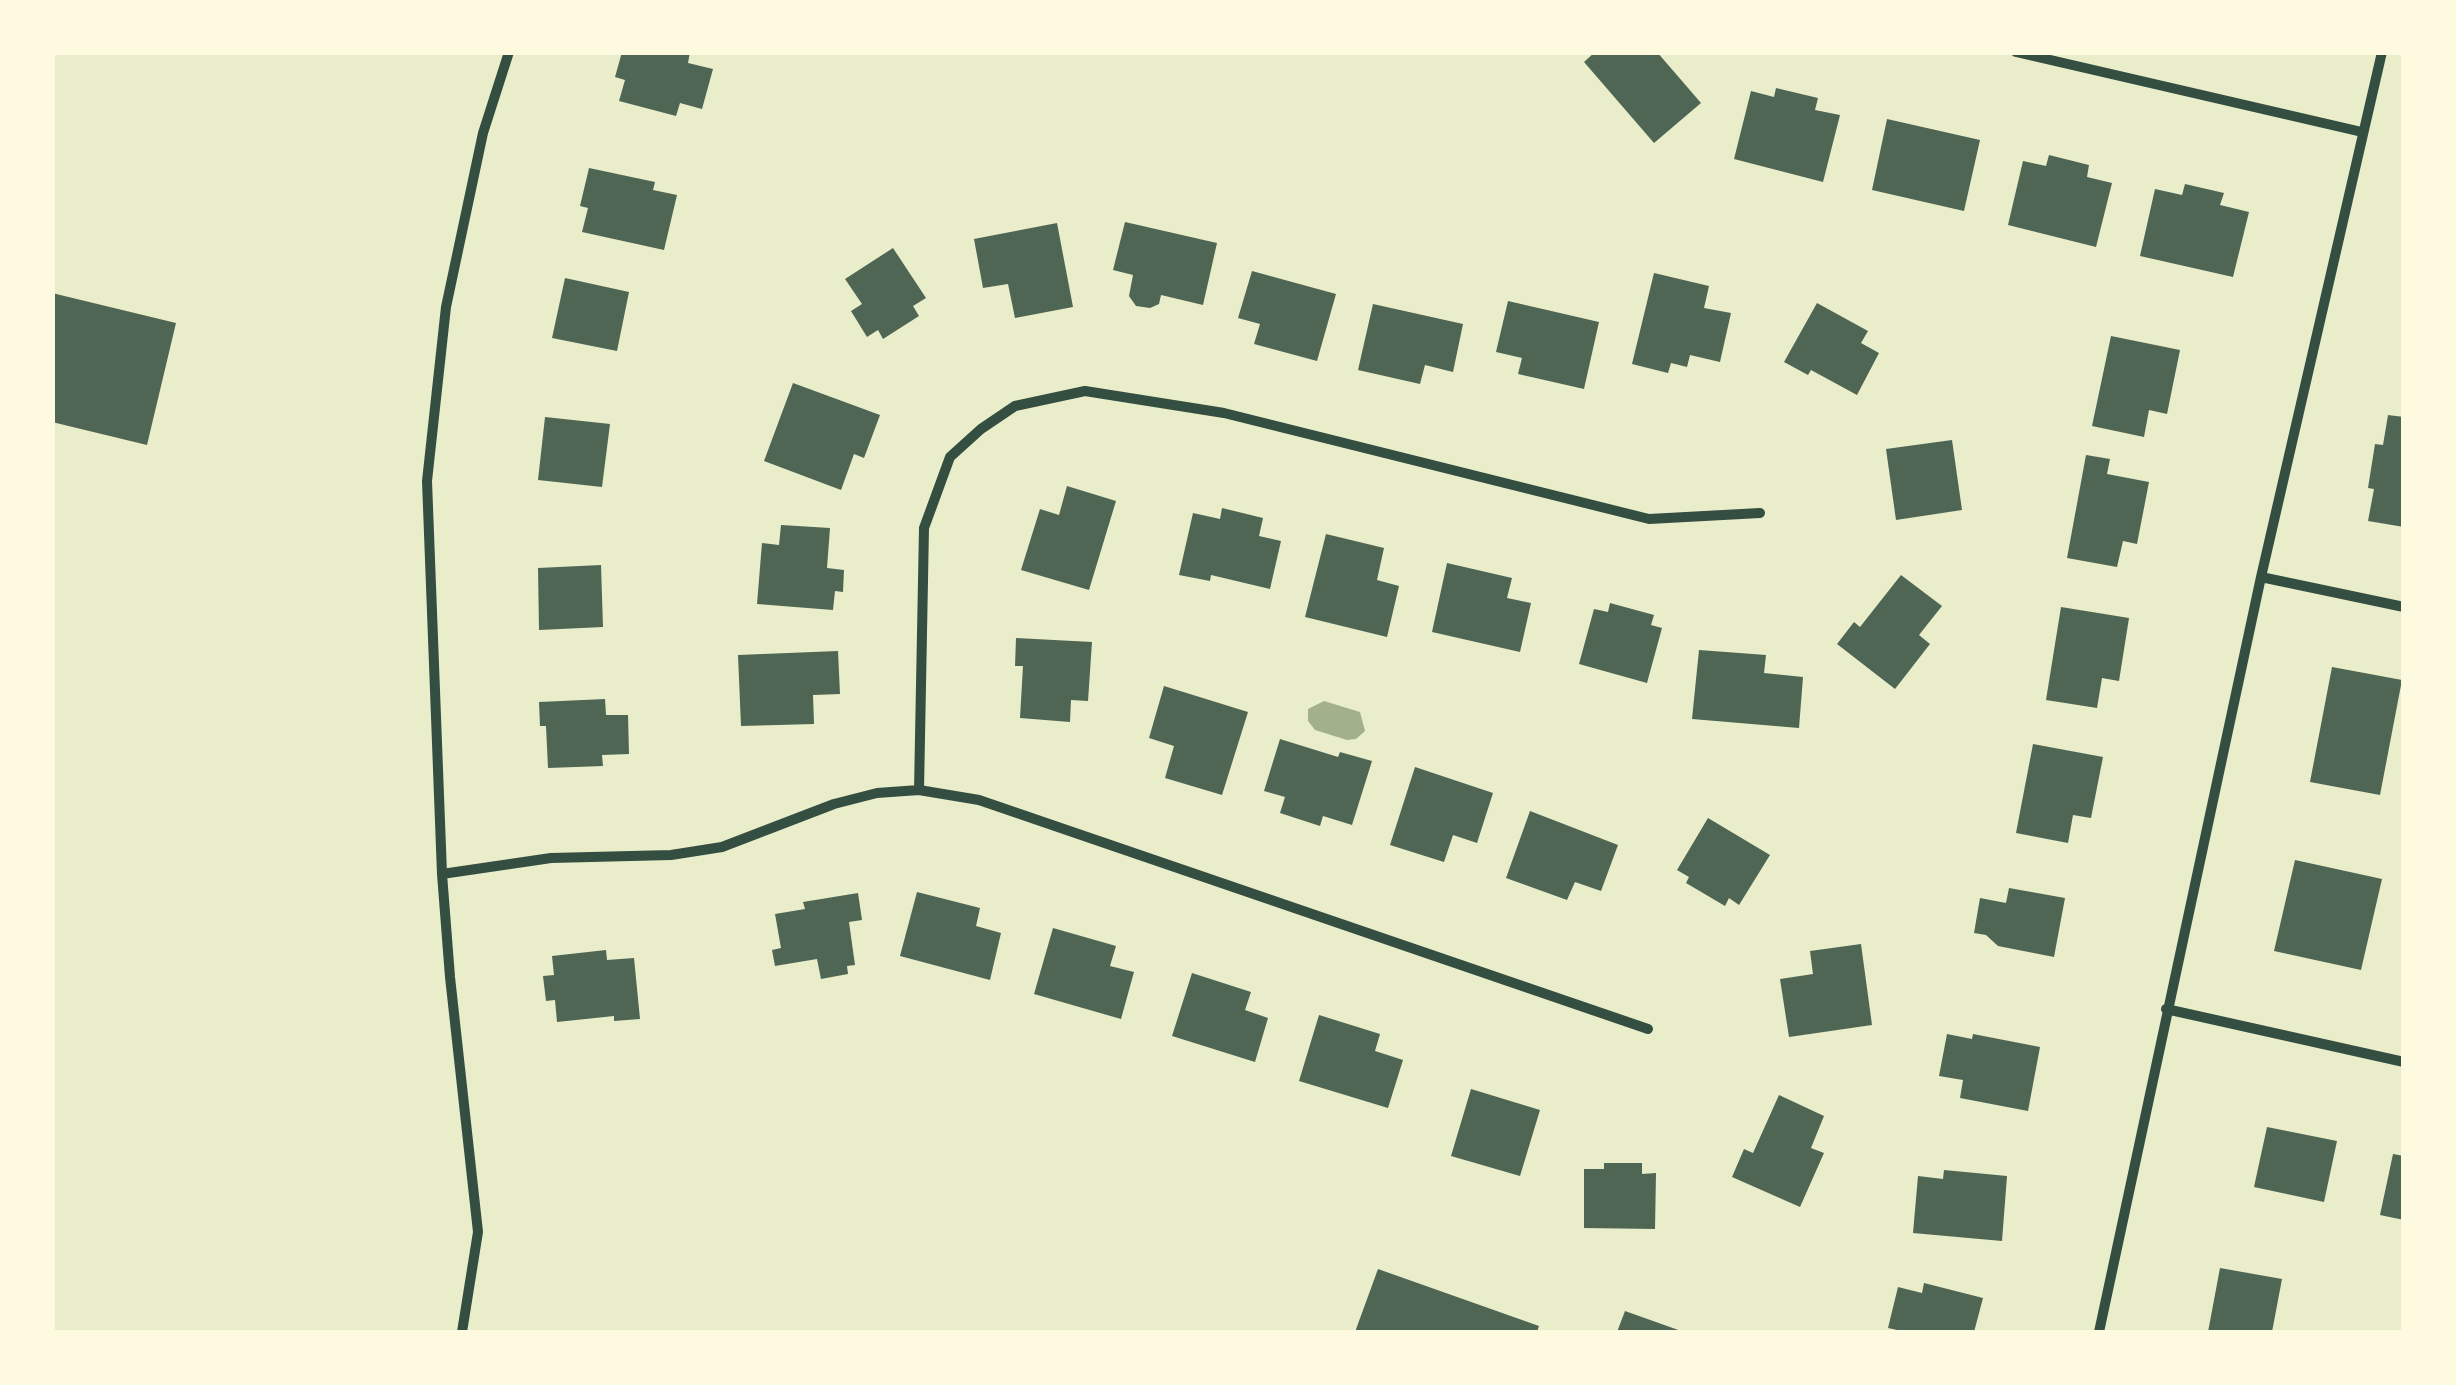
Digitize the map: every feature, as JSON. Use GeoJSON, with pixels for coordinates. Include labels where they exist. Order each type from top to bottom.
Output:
{"type":"FeatureCollection","features":[{"type":"Feature","properties":{"kind":"street"},"geometry":{"type":"LineString","coordinates":[[462,1332],[478,1232],[442,874],[427,482],[446,307],[483,133],[510,52]]}},
{"type":"Feature","properties":{"kind":"street"},"geometry":{"type":"LineString","coordinates":[[2016,52],[2362,132]]}},
{"type":"Feature","properties":{"kind":"street"},"geometry":{"type":"LineString","coordinates":[[2099,1332],[2166,1009],[2382,52]]}},
{"type":"Feature","properties":{"kind":"street"},"geometry":{"type":"LineString","coordinates":[[919,790],[924,528],[950,457],[1014,406],[1085,391],[1224,413],[1649,519],[1760,513]]}},
{"type":"Feature","properties":{"kind":"street"},"geometry":{"type":"LineString","coordinates":[[2262,577],[2404,607]]}},
{"type":"Feature","properties":{"kind":"street"},"geometry":{"type":"LineString","coordinates":[[442,874],[552,858],[671,855],[722,847],[834,804],[877,793],[919,790],[979,800],[1648,1028]]}},
{"type":"Feature","properties":{"kind":"street"},"geometry":{"type":"LineString","coordinates":[[2166,1009],[2404,1062]]}},
{"type":"Feature","properties":{"kind":"shaded area"},"geometry":{"type":"Polygon","coordinates":[[[1324,701],[1360,712],[1365,731],[1356,739],[1347,740],[1315,730],[1308,721],[1308,709],[1324,701]]]}},
{"type":"Feature","properties":{"kind":"building"},"geometry":{"type":"Polygon","coordinates":[[[622,52],[690,52],[688,63],[713,69],[702,109],[680,103],[676,116],[619,101],[625,80],[615,77],[622,52]]]}},
{"type":"Feature","properties":{"kind":"building"},"geometry":{"type":"Polygon","coordinates":[[[1595,52],[1657,52],[1701,103],[1654,143],[1584,62],[1595,52]]]}},
{"type":"Feature","properties":{"kind":"building"},"geometry":{"type":"Polygon","coordinates":[[[1776,88],[1818,98],[1815,110],[1840,115],[1823,182],[1734,159],[1751,91],[1774,97],[1776,88]]]}},
{"type":"Feature","properties":{"kind":"building"},"geometry":{"type":"Polygon","coordinates":[[[1887,119],[1980,140],[1964,211],[1872,190],[1887,119]]]}},
{"type":"Feature","properties":{"kind":"building"},"geometry":{"type":"Polygon","coordinates":[[[2049,155],[2089,165],[2087,177],[2112,183],[2096,247],[2008,225],[2023,161],[2046,166],[2049,155]]]}},
{"type":"Feature","properties":{"kind":"building"},"geometry":{"type":"Polygon","coordinates":[[[589,168],[655,182],[653,190],[677,195],[664,250],[582,232],[588,208],[580,206],[589,168]]]}},
{"type":"Feature","properties":{"kind":"building"},"geometry":{"type":"Polygon","coordinates":[[[2185,184],[2224,193],[2220,205],[2249,212],[2233,277],[2140,256],[2155,189],[2182,195],[2185,184]]]}},
{"type":"Feature","properties":{"kind":"building"},"geometry":{"type":"Polygon","coordinates":[[[1125,222],[1217,243],[1203,305],[1161,295],[1159,304],[1150,308],[1136,306],[1129,296],[1133,275],[1113,270],[1125,222]]]}},
{"type":"Feature","properties":{"kind":"building"},"geometry":{"type":"Polygon","coordinates":[[[1057,223],[1073,307],[1015,318],[1008,284],[983,288],[974,239],[1057,223]]]}},
{"type":"Feature","properties":{"kind":"building"},"geometry":{"type":"Polygon","coordinates":[[[893,248],[926,298],[913,306],[919,316],[883,339],[878,330],[867,337],[851,311],[862,304],[845,279],[893,248]]]}},
{"type":"Feature","properties":{"kind":"building"},"geometry":{"type":"Polygon","coordinates":[[[1252,271],[1336,294],[1317,361],[1254,344],[1260,324],[1238,318],[1252,271]]]}},
{"type":"Feature","properties":{"kind":"building"},"geometry":{"type":"Polygon","coordinates":[[[1654,273],[1709,286],[1704,308],[1731,313],[1720,362],[1690,355],[1687,367],[1671,363],[1668,373],[1632,364],[1654,273]]]}},
{"type":"Feature","properties":{"kind":"building"},"geometry":{"type":"Polygon","coordinates":[[[565,278],[629,292],[617,351],[552,338],[565,278]]]}},
{"type":"Feature","properties":{"kind":"building"},"geometry":{"type":"Polygon","coordinates":[[[52,293],[176,323],[147,445],[52,422],[52,293]]]}},
{"type":"Feature","properties":{"kind":"building"},"geometry":{"type":"Polygon","coordinates":[[[1508,301],[1599,322],[1584,389],[1518,374],[1522,358],[1496,352],[1508,301]]]}},
{"type":"Feature","properties":{"kind":"building"},"geometry":{"type":"Polygon","coordinates":[[[1817,303],[1868,331],[1861,343],[1879,353],[1857,395],[1811,370],[1808,375],[1784,362],[1817,303]]]}},
{"type":"Feature","properties":{"kind":"building"},"geometry":{"type":"Polygon","coordinates":[[[1373,304],[1463,324],[1453,372],[1425,365],[1420,384],[1358,370],[1373,304]]]}},
{"type":"Feature","properties":{"kind":"building"},"geometry":{"type":"Polygon","coordinates":[[[2111,336],[2180,350],[2167,414],[2149,410],[2144,437],[2092,426],[2111,336]]]}},
{"type":"Feature","properties":{"kind":"building"},"geometry":{"type":"Polygon","coordinates":[[[793,383],[880,415],[864,458],[854,454],[841,490],[764,461],[793,383]]]}},
{"type":"Feature","properties":{"kind":"building"},"geometry":{"type":"Polygon","coordinates":[[[2388,415],[2404,417],[2404,527],[2368,521],[2374,489],[2368,488],[2375,444],[2383,445],[2388,415]]]}},
{"type":"Feature","properties":{"kind":"building"},"geometry":{"type":"Polygon","coordinates":[[[545,417],[610,424],[602,487],[538,480],[545,417]]]}},
{"type":"Feature","properties":{"kind":"building"},"geometry":{"type":"Polygon","coordinates":[[[1952,440],[1962,510],[1896,520],[1886,449],[1952,440]]]}},
{"type":"Feature","properties":{"kind":"building"},"geometry":{"type":"Polygon","coordinates":[[[2086,455],[2110,459],[2107,474],[2149,482],[2137,544],[2123,541],[2117,567],[2067,558],[2086,455]]]}},
{"type":"Feature","properties":{"kind":"building"},"geometry":{"type":"Polygon","coordinates":[[[1067,486],[1116,501],[1089,590],[1021,570],[1040,509],[1059,515],[1067,486]]]}},
{"type":"Feature","properties":{"kind":"building"},"geometry":{"type":"Polygon","coordinates":[[[1222,508],[1263,518],[1259,536],[1281,541],[1270,589],[1211,575],[1210,581],[1179,575],[1193,513],[1220,519],[1222,508]]]}},
{"type":"Feature","properties":{"kind":"building"},"geometry":{"type":"Polygon","coordinates":[[[781,525],[830,528],[827,568],[844,570],[843,592],[835,591],[833,610],[757,604],[762,543],[779,545],[781,525]]]}},
{"type":"Feature","properties":{"kind":"building"},"geometry":{"type":"Polygon","coordinates":[[[1326,534],[1384,548],[1377,580],[1399,586],[1387,637],[1305,617],[1326,534]]]}},
{"type":"Feature","properties":{"kind":"building"},"geometry":{"type":"Polygon","coordinates":[[[1447,563],[1512,578],[1507,598],[1531,603],[1520,652],[1432,632],[1447,563]]]}},
{"type":"Feature","properties":{"kind":"building"},"geometry":{"type":"Polygon","coordinates":[[[601,565],[603,627],[539,630],[538,568],[601,565]]]}},
{"type":"Feature","properties":{"kind":"building"},"geometry":{"type":"Polygon","coordinates":[[[1901,575],[1942,606],[1919,635],[1930,644],[1895,689],[1837,644],[1854,622],[1860,627],[1901,575]]]}},
{"type":"Feature","properties":{"kind":"building"},"geometry":{"type":"Polygon","coordinates":[[[1610,603],[1654,615],[1651,625],[1662,628],[1647,683],[1579,664],[1594,609],[1608,612],[1610,603]]]}},
{"type":"Feature","properties":{"kind":"building"},"geometry":{"type":"Polygon","coordinates":[[[2061,607],[2129,618],[2119,681],[2102,678],[2097,708],[2046,700],[2061,607]]]}},
{"type":"Feature","properties":{"kind":"building"},"geometry":{"type":"Polygon","coordinates":[[[1016,638],[1092,642],[1088,701],[1071,700],[1070,722],[1020,718],[1023,666],[1015,666],[1016,638]]]}},
{"type":"Feature","properties":{"kind":"building"},"geometry":{"type":"Polygon","coordinates":[[[1699,650],[1766,655],[1764,673],[1803,677],[1799,728],[1692,719],[1699,650]]]}},
{"type":"Feature","properties":{"kind":"building"},"geometry":{"type":"Polygon","coordinates":[[[838,651],[840,694],[813,695],[814,724],[741,726],[738,655],[838,651]]]}},
{"type":"Feature","properties":{"kind":"building"},"geometry":{"type":"Polygon","coordinates":[[[2332,667],[2402,680],[2380,795],[2310,782],[2332,667]]]}},
{"type":"Feature","properties":{"kind":"building"},"geometry":{"type":"Polygon","coordinates":[[[1164,686],[1248,712],[1222,795],[1165,778],[1174,746],[1149,738],[1164,686]]]}},
{"type":"Feature","properties":{"kind":"building"},"geometry":{"type":"Polygon","coordinates":[[[605,699],[606,715],[628,715],[629,754],[602,755],[603,766],[548,768],[546,726],[540,726],[539,702],[605,699]]]}},
{"type":"Feature","properties":{"kind":"building"},"geometry":{"type":"Polygon","coordinates":[[[1280,739],[1338,757],[1340,752],[1372,761],[1352,825],[1323,816],[1320,826],[1280,813],[1285,797],[1264,791],[1280,739]]]}},
{"type":"Feature","properties":{"kind":"building"},"geometry":{"type":"Polygon","coordinates":[[[2033,744],[2103,757],[2091,818],[2073,815],[2068,843],[2016,833],[2033,744]]]}},
{"type":"Feature","properties":{"kind":"building"},"geometry":{"type":"Polygon","coordinates":[[[1415,767],[1493,793],[1477,843],[1453,835],[1444,862],[1390,845],[1415,767]]]}},
{"type":"Feature","properties":{"kind":"building"},"geometry":{"type":"Polygon","coordinates":[[[1530,811],[1618,845],[1601,891],[1575,882],[1567,900],[1506,878],[1530,811]]]}},
{"type":"Feature","properties":{"kind":"building"},"geometry":{"type":"Polygon","coordinates":[[[1708,818],[1770,855],[1739,905],[1729,898],[1725,906],[1686,883],[1689,877],[1677,870],[1708,818]]]}},
{"type":"Feature","properties":{"kind":"building"},"geometry":{"type":"Polygon","coordinates":[[[2295,860],[2382,879],[2361,970],[2274,951],[2295,860]]]}},
{"type":"Feature","properties":{"kind":"building"},"geometry":{"type":"Polygon","coordinates":[[[2009,888],[2065,898],[2054,957],[1998,946],[1986,935],[1974,933],[1980,898],[2006,903],[2009,888]]]}},
{"type":"Feature","properties":{"kind":"building"},"geometry":{"type":"Polygon","coordinates":[[[917,892],[980,908],[976,926],[1001,933],[990,980],[900,956],[917,892]]]}},
{"type":"Feature","properties":{"kind":"building"},"geometry":{"type":"Polygon","coordinates":[[[858,893],[862,920],[849,922],[855,965],[847,966],[848,974],[821,979],[817,959],[775,966],[772,950],[781,948],[775,914],[805,909],[803,902],[858,893]]]}},
{"type":"Feature","properties":{"kind":"building"},"geometry":{"type":"Polygon","coordinates":[[[1053,928],[1116,946],[1110,966],[1134,972],[1121,1019],[1034,994],[1053,928]]]}},
{"type":"Feature","properties":{"kind":"building"},"geometry":{"type":"Polygon","coordinates":[[[1861,944],[1872,1025],[1789,1037],[1780,979],[1813,974],[1810,951],[1861,944]]]}},
{"type":"Feature","properties":{"kind":"building"},"geometry":{"type":"Polygon","coordinates":[[[606,950],[607,960],[634,958],[640,1019],[614,1021],[614,1016],[557,1022],[555,1000],[546,1001],[543,976],[554,975],[552,956],[606,950]]]}},
{"type":"Feature","properties":{"kind":"building"},"geometry":{"type":"Polygon","coordinates":[[[1192,973],[1251,992],[1245,1010],[1268,1018],[1255,1062],[1172,1036],[1192,973]]]}},
{"type":"Feature","properties":{"kind":"building"},"geometry":{"type":"Polygon","coordinates":[[[1319,1015],[1380,1034],[1375,1051],[1403,1060],[1388,1108],[1299,1081],[1319,1015]]]}},
{"type":"Feature","properties":{"kind":"building"},"geometry":{"type":"Polygon","coordinates":[[[1947,1034],[1972,1039],[1973,1034],[2040,1047],[2028,1111],[1960,1098],[1963,1080],[1939,1076],[1947,1034]]]}},
{"type":"Feature","properties":{"kind":"building"},"geometry":{"type":"Polygon","coordinates":[[[1471,1089],[1540,1110],[1520,1176],[1451,1156],[1471,1089]]]}},
{"type":"Feature","properties":{"kind":"building"},"geometry":{"type":"Polygon","coordinates":[[[1779,1095],[1824,1116],[1811,1148],[1824,1153],[1800,1207],[1732,1177],[1744,1149],[1753,1153],[1779,1095]]]}},
{"type":"Feature","properties":{"kind":"building"},"geometry":{"type":"Polygon","coordinates":[[[2267,1127],[2337,1141],[2324,1202],[2254,1187],[2267,1127]]]}},
{"type":"Feature","properties":{"kind":"building"},"geometry":{"type":"Polygon","coordinates":[[[2393,1154],[2404,1156],[2404,1220],[2380,1215],[2393,1154]]]}},
{"type":"Feature","properties":{"kind":"building"},"geometry":{"type":"Polygon","coordinates":[[[1604,1163],[1642,1163],[1642,1174],[1656,1173],[1655,1229],[1584,1228],[1584,1169],[1604,1169],[1604,1163]]]}},
{"type":"Feature","properties":{"kind":"building"},"geometry":{"type":"Polygon","coordinates":[[[1944,1170],[2007,1176],[2002,1241],[1913,1233],[1918,1176],[1943,1179],[1944,1170]]]}},
{"type":"Feature","properties":{"kind":"building"},"geometry":{"type":"Polygon","coordinates":[[[2220,1268],[2282,1279],[2272,1332],[2208,1332],[2220,1268]]]}},
{"type":"Feature","properties":{"kind":"building"},"geometry":{"type":"Polygon","coordinates":[[[1378,1269],[1539,1326],[1537,1332],[1355,1332],[1378,1269]]]}},
{"type":"Feature","properties":{"kind":"building"},"geometry":{"type":"Polygon","coordinates":[[[1924,1283],[1983,1298],[1974,1332],[1906,1332],[1888,1328],[1898,1287],[1922,1293],[1924,1283]]]}},
{"type":"Feature","properties":{"kind":"building"},"geometry":{"type":"Polygon","coordinates":[[[1625,1311],[1684,1332],[1617,1332],[1625,1311]]]}}]}
